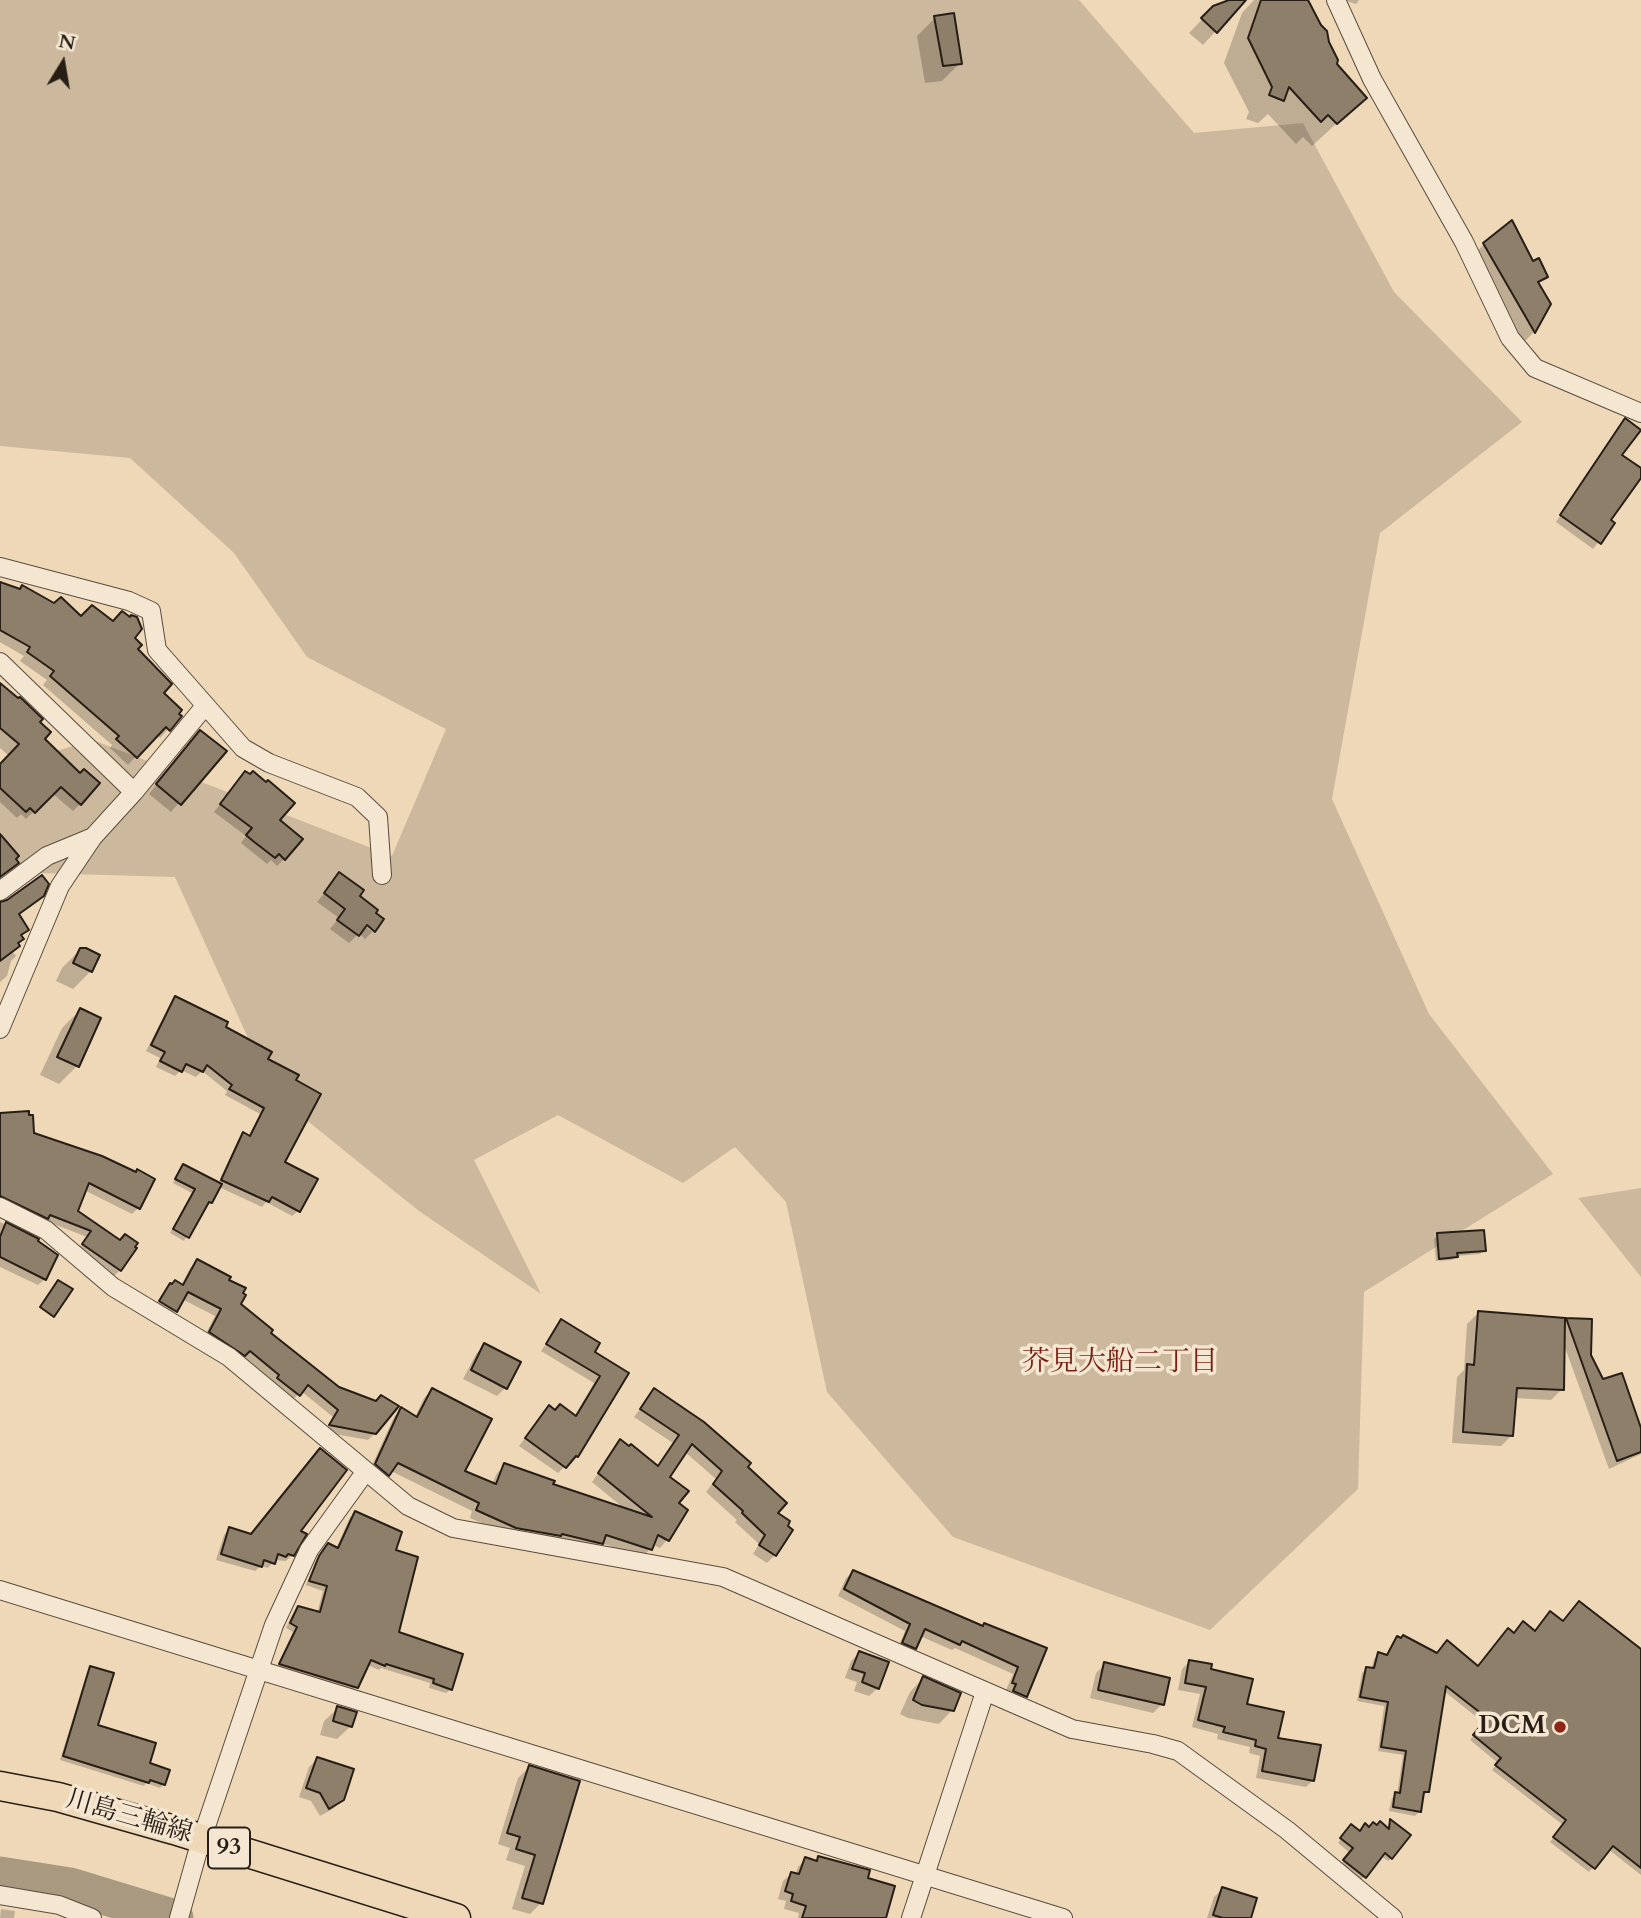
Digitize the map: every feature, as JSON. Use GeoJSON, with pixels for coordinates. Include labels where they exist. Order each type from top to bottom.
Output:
{"type":"FeatureCollection","features":[{"type":"Feature","properties":{"kind":"main road","name":"川島三輪線"},"geometry":{"type":"LineString","coordinates":[[0,1786],[58,1797],[200,1843],[456,1918]]}},
{"type":"Feature","properties":{"kind":"street"},"geometry":{"type":"LineString","coordinates":[[1336,0],[1372,79],[1464,242],[1510,338],[1535,368],[1641,413]]}},
{"type":"Feature","properties":{"kind":"street"},"geometry":{"type":"LineString","coordinates":[[0,567],[129,601],[151,611],[157,650],[243,748],[269,763],[358,797],[378,817],[382,875]]}},
{"type":"Feature","properties":{"kind":"street"},"geometry":{"type":"LineString","coordinates":[[0,662],[134,792]]}},
{"type":"Feature","properties":{"kind":"street"},"geometry":{"type":"LineString","coordinates":[[0,1029],[60,886],[93,836],[134,792],[205,706]]}},
{"type":"Feature","properties":{"kind":"street"},"geometry":{"type":"LineString","coordinates":[[0,891],[47,856],[93,836]]}},
{"type":"Feature","properties":{"kind":"street"},"geometry":{"type":"LineString","coordinates":[[0,1207],[46,1230],[113,1287],[229,1357],[408,1506],[453,1528],[723,1577],[1072,1729],[1178,1751],[1287,1830],[1393,1918]]}},
{"type":"Feature","properties":{"kind":"street"},"geometry":{"type":"LineString","coordinates":[[179,1918],[200,1843],[274,1625],[309,1550],[366,1471]]}},
{"type":"Feature","properties":{"kind":"street"},"geometry":{"type":"LineString","coordinates":[[0,1590],[1063,1918]]}},
{"type":"Feature","properties":{"kind":"street"},"geometry":{"type":"LineString","coordinates":[[912,1918],[985,1692]]}},
{"type":"Feature","properties":{"kind":"street"},"geometry":{"type":"LineString","coordinates":[[0,1895],[59,1905],[92,1918]]}},
{"type":"Feature","properties":{"kind":"shaded area"},"geometry":{"type":"Polygon","coordinates":[[[0,0],[1079,0],[1194,133],[1303,123],[1394,292],[1522,422],[1380,533],[1332,799],[1429,1014],[1553,1174],[1364,1292],[1358,1489],[1210,1630],[953,1537],[827,1392],[786,1202],[735,1147],[683,1183],[558,1115],[474,1160],[541,1294],[419,1211],[273,1093],[175,877],[0,872],[0,768],[93,740],[392,856],[446,729],[307,657],[234,553],[130,458],[0,446],[0,0]]]}},
{"type":"Feature","properties":{"kind":"shaded area"},"geometry":{"type":"Polygon","coordinates":[[[1641,1188],[1641,1277],[1578,1198],[1641,1188]]]}},
{"type":"Feature","properties":{"kind":"building"},"geometry":{"type":"Polygon","coordinates":[[[1229,0],[1246,0],[1217,33],[1201,18],[1213,6],[1229,0]]]}},
{"type":"Feature","properties":{"kind":"building"},"geometry":{"type":"Polygon","coordinates":[[[1261,0],[1308,0],[1327,31],[1338,60],[1337,64],[1367,98],[1337,124],[1328,115],[1321,122],[1289,87],[1284,101],[1269,95],[1272,87],[1248,38],[1261,0]]]}},
{"type":"Feature","properties":{"kind":"building"},"geometry":{"type":"Polygon","coordinates":[[[954,13],[962,64],[943,66],[934,16],[954,13]]]}},
{"type":"Feature","properties":{"kind":"building"},"geometry":{"type":"Polygon","coordinates":[[[1512,220],[1533,261],[1539,258],[1548,277],[1538,282],[1551,304],[1535,333],[1483,243],[1512,220]]]}},
{"type":"Feature","properties":{"kind":"building"},"geometry":{"type":"Polygon","coordinates":[[[1625,418],[1641,430],[1622,455],[1641,468],[1641,478],[1611,520],[1615,523],[1601,544],[1560,515],[1625,418]]]}},
{"type":"Feature","properties":{"kind":"building"},"geometry":{"type":"Polygon","coordinates":[[[0,582],[20,589],[22,585],[54,603],[61,597],[81,616],[92,605],[113,621],[122,611],[130,617],[137,617],[142,629],[135,638],[142,645],[138,649],[172,684],[164,693],[182,710],[179,714],[182,716],[170,731],[166,727],[137,758],[116,739],[119,736],[50,676],[54,671],[27,652],[30,647],[0,630],[0,582]]]}},
{"type":"Feature","properties":{"kind":"building"},"geometry":{"type":"Polygon","coordinates":[[[0,683],[20,697],[43,719],[40,722],[51,732],[45,739],[80,773],[84,769],[100,783],[81,805],[61,787],[35,813],[30,808],[26,812],[0,788],[0,764],[19,744],[0,728],[0,683]]]}},
{"type":"Feature","properties":{"kind":"building"},"geometry":{"type":"Polygon","coordinates":[[[200,730],[227,751],[181,805],[156,784],[200,730]]]}},
{"type":"Feature","properties":{"kind":"building"},"geometry":{"type":"Polygon","coordinates":[[[245,771],[250,774],[253,771],[266,782],[268,780],[295,803],[280,820],[303,839],[285,860],[279,854],[275,858],[246,835],[252,828],[220,804],[245,771]]]}},
{"type":"Feature","properties":{"kind":"building"},"geometry":{"type":"Polygon","coordinates":[[[0,834],[19,856],[16,859],[19,863],[0,877],[0,834]]]}},
{"type":"Feature","properties":{"kind":"building"},"geometry":{"type":"Polygon","coordinates":[[[339,872],[364,890],[360,896],[378,910],[376,913],[384,919],[375,932],[367,925],[359,936],[337,920],[345,909],[324,893],[339,872]]]}},
{"type":"Feature","properties":{"kind":"building"},"geometry":{"type":"Polygon","coordinates":[[[42,875],[49,884],[44,896],[19,914],[29,930],[21,935],[24,939],[18,943],[20,946],[0,961],[0,902],[7,900],[42,875]]]}},
{"type":"Feature","properties":{"kind":"building"},"geometry":{"type":"Polygon","coordinates":[[[80,948],[100,955],[92,972],[73,963],[80,948]]]}},
{"type":"Feature","properties":{"kind":"building"},"geometry":{"type":"Polygon","coordinates":[[[175,996],[228,1022],[226,1027],[272,1052],[268,1059],[299,1075],[296,1080],[321,1094],[285,1162],[318,1179],[300,1212],[272,1197],[269,1202],[221,1180],[243,1132],[250,1136],[264,1108],[229,1089],[232,1085],[207,1065],[203,1072],[186,1064],[182,1072],[160,1061],[165,1052],[151,1045],[175,996]]]}},
{"type":"Feature","properties":{"kind":"building"},"geometry":{"type":"Polygon","coordinates":[[[80,1008],[101,1018],[79,1067],[57,1057],[80,1008]]]}},
{"type":"Feature","properties":{"kind":"building"},"geometry":{"type":"Polygon","coordinates":[[[29,1111],[29,1115],[33,1115],[34,1133],[102,1156],[136,1172],[137,1169],[155,1179],[140,1209],[89,1183],[78,1211],[120,1240],[125,1234],[138,1243],[121,1271],[82,1244],[91,1231],[50,1215],[48,1219],[0,1196],[0,1113],[29,1111]]]}},
{"type":"Feature","properties":{"kind":"building"},"geometry":{"type":"Polygon","coordinates":[[[183,1164],[222,1184],[189,1238],[173,1229],[195,1189],[175,1179],[183,1164]]]}},
{"type":"Feature","properties":{"kind":"building"},"geometry":{"type":"Polygon","coordinates":[[[6,1222],[39,1239],[38,1241],[58,1255],[46,1280],[0,1257],[0,1237],[6,1222]]]}},
{"type":"Feature","properties":{"kind":"building"},"geometry":{"type":"Polygon","coordinates":[[[1484,1230],[1486,1251],[1457,1253],[1458,1257],[1439,1259],[1437,1233],[1484,1230]]]}},
{"type":"Feature","properties":{"kind":"building"},"geometry":{"type":"Polygon","coordinates":[[[197,1259],[246,1288],[241,1304],[273,1330],[271,1333],[339,1387],[376,1401],[381,1395],[399,1406],[376,1434],[329,1425],[338,1410],[308,1385],[300,1396],[250,1351],[245,1356],[209,1332],[221,1309],[188,1292],[177,1312],[159,1301],[170,1283],[175,1280],[183,1285],[197,1259]]]}},
{"type":"Feature","properties":{"kind":"building"},"geometry":{"type":"Polygon","coordinates":[[[58,1280],[73,1289],[54,1317],[40,1307],[58,1280]]]}},
{"type":"Feature","properties":{"kind":"building"},"geometry":{"type":"Polygon","coordinates":[[[1478,1311],[1565,1318],[1564,1390],[1517,1388],[1513,1436],[1463,1432],[1467,1364],[1474,1365],[1478,1311]]]}},
{"type":"Feature","properties":{"kind":"building"},"geometry":{"type":"Polygon","coordinates":[[[1566,1318],[1592,1319],[1591,1355],[1603,1379],[1622,1373],[1641,1428],[1641,1452],[1617,1461],[1566,1318]]]}},
{"type":"Feature","properties":{"kind":"building"},"geometry":{"type":"Polygon","coordinates":[[[561,1319],[600,1343],[595,1352],[629,1373],[578,1457],[566,1468],[525,1438],[549,1405],[555,1410],[560,1404],[576,1416],[600,1376],[546,1344],[561,1319]]]}},
{"type":"Feature","properties":{"kind":"building"},"geometry":{"type":"Polygon","coordinates":[[[484,1343],[521,1362],[507,1389],[471,1370],[484,1343]]]}},
{"type":"Feature","properties":{"kind":"building"},"geometry":{"type":"Polygon","coordinates":[[[432,1388],[492,1419],[465,1471],[496,1484],[504,1463],[555,1481],[553,1484],[652,1517],[598,1473],[620,1439],[629,1446],[631,1444],[658,1466],[679,1435],[640,1409],[654,1388],[704,1422],[751,1463],[748,1467],[787,1503],[778,1513],[790,1521],[788,1526],[793,1530],[776,1556],[759,1545],[765,1535],[713,1484],[722,1471],[692,1444],[670,1477],[689,1491],[679,1503],[688,1510],[669,1541],[658,1535],[652,1550],[606,1535],[603,1544],[562,1534],[561,1536],[516,1528],[476,1510],[479,1503],[398,1463],[389,1476],[375,1464],[401,1407],[417,1417],[432,1388]]]}},
{"type":"Feature","properties":{"kind":"building"},"geometry":{"type":"Polygon","coordinates":[[[320,1448],[347,1470],[301,1531],[307,1534],[294,1556],[278,1554],[275,1564],[264,1560],[262,1567],[221,1554],[229,1527],[251,1534],[320,1448]]]}},
{"type":"Feature","properties":{"kind":"building"},"geometry":{"type":"Polygon","coordinates":[[[355,1511],[402,1532],[396,1550],[418,1557],[399,1632],[463,1654],[452,1690],[433,1683],[434,1679],[371,1660],[358,1688],[279,1664],[297,1627],[290,1623],[298,1606],[320,1612],[327,1586],[309,1581],[319,1556],[328,1543],[338,1548],[355,1511]]]}},
{"type":"Feature","properties":{"kind":"building"},"geometry":{"type":"Polygon","coordinates":[[[853,1570],[983,1626],[984,1623],[1047,1648],[1027,1697],[1013,1691],[1016,1684],[1012,1683],[1018,1667],[962,1641],[960,1645],[925,1629],[916,1649],[902,1643],[910,1624],[844,1589],[853,1570]]]}},
{"type":"Feature","properties":{"kind":"building","name":"DCM"},"geometry":{"type":"Polygon","coordinates":[[[1579,1601],[1641,1649],[1641,1868],[1613,1846],[1595,1869],[1553,1837],[1566,1820],[1495,1765],[1501,1758],[1473,1735],[1487,1718],[1446,1686],[1429,1792],[1424,1792],[1421,1812],[1393,1807],[1395,1792],[1400,1793],[1406,1751],[1381,1747],[1388,1702],[1360,1697],[1366,1667],[1374,1668],[1378,1652],[1387,1655],[1397,1636],[1401,1638],[1403,1635],[1437,1653],[1447,1640],[1478,1666],[1508,1628],[1514,1633],[1523,1621],[1535,1631],[1550,1611],[1563,1621],[1579,1601]]]}},
{"type":"Feature","properties":{"kind":"building"},"geometry":{"type":"Polygon","coordinates":[[[859,1651],[889,1662],[879,1689],[862,1682],[865,1673],[852,1669],[859,1651]]]}},
{"type":"Feature","properties":{"kind":"building"},"geometry":{"type":"Polygon","coordinates":[[[1189,1660],[1212,1664],[1211,1669],[1253,1679],[1247,1704],[1284,1712],[1278,1738],[1321,1745],[1314,1781],[1262,1771],[1266,1749],[1255,1746],[1256,1740],[1223,1732],[1225,1727],[1198,1720],[1206,1687],[1185,1683],[1189,1660]]]}},
{"type":"Feature","properties":{"kind":"building"},"geometry":{"type":"Polygon","coordinates":[[[1104,1662],[1170,1678],[1164,1705],[1098,1690],[1104,1662]]]}},
{"type":"Feature","properties":{"kind":"building"},"geometry":{"type":"Polygon","coordinates":[[[90,1666],[114,1673],[98,1725],[156,1743],[150,1763],[170,1770],[165,1785],[150,1780],[149,1783],[63,1756],[90,1666]]]}},
{"type":"Feature","properties":{"kind":"building"},"geometry":{"type":"Polygon","coordinates":[[[923,1676],[961,1693],[954,1711],[922,1705],[913,1700],[923,1676]]]}},
{"type":"Feature","properties":{"kind":"building"},"geometry":{"type":"Polygon","coordinates":[[[337,1706],[357,1712],[352,1727],[333,1721],[337,1706]]]}},
{"type":"Feature","properties":{"kind":"building"},"geometry":{"type":"Polygon","coordinates":[[[317,1757],[354,1769],[344,1800],[329,1809],[320,1793],[306,1788],[317,1757]]]}},
{"type":"Feature","properties":{"kind":"building"},"geometry":{"type":"Polygon","coordinates":[[[529,1765],[580,1781],[543,1904],[522,1898],[535,1855],[516,1849],[520,1837],[507,1833],[529,1765]]]}},
{"type":"Feature","properties":{"kind":"building"},"geometry":{"type":"Polygon","coordinates":[[[1390,1819],[1411,1835],[1392,1859],[1385,1853],[1366,1878],[1343,1860],[1353,1848],[1340,1838],[1351,1824],[1360,1831],[1365,1823],[1369,1827],[1373,1822],[1377,1825],[1380,1821],[1389,1829],[1390,1819]]]}},
{"type":"Feature","properties":{"kind":"building"},"geometry":{"type":"Polygon","coordinates":[[[818,1856],[870,1870],[868,1878],[895,1886],[886,1918],[802,1918],[806,1906],[791,1901],[793,1894],[785,1891],[791,1872],[799,1874],[805,1857],[817,1861],[818,1856]]]}},
{"type":"Feature","properties":{"kind":"building"},"geometry":{"type":"Polygon","coordinates":[[[1222,1887],[1257,1898],[1251,1918],[1223,1918],[1213,1915],[1222,1887]]]}},
{"type":"Feature","properties":{"kind":"waterway"},"geometry":{"type":"LineString","coordinates":[[0,1875],[70,1886],[175,1918]]}},
{"type":"Feature","properties":{"kind":"place","name":"DCM"},"geometry":{"type":"Point","coordinates":[1560,1727]}},
{"type":"Feature","properties":{"kind":"district","name":"芥見大船二丁目"},"geometry":{"type":"Point","coordinates":[1120,1364]}}]}
